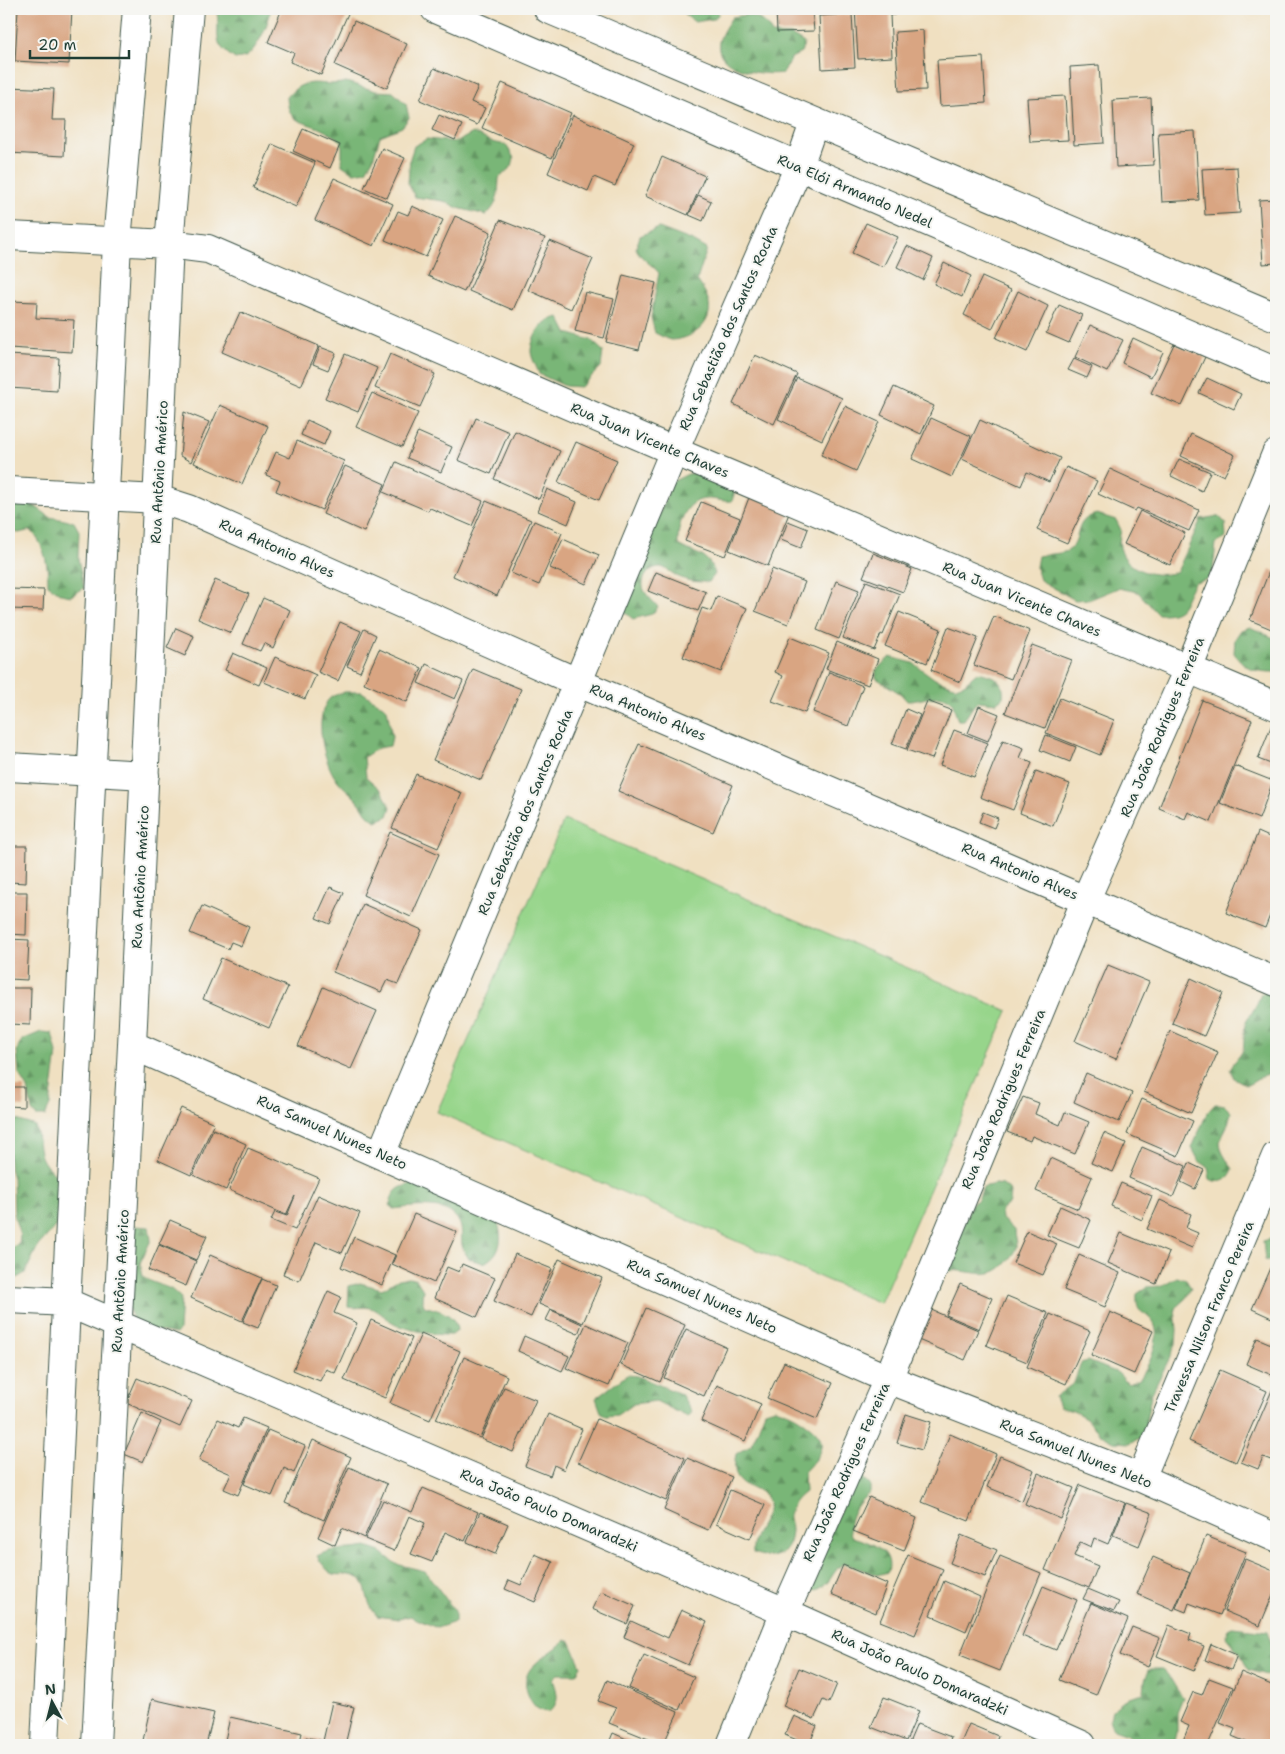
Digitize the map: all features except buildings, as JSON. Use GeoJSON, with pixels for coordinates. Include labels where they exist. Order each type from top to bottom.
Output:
{"type":"FeatureCollection","features":[{"type":"Feature","properties":{"kind":"street"},"geometry":{"type":"LineString","coordinates":[[45,1745],[117,242],[137,9]]}},
{"type":"Feature","properties":{"kind":"street","name":"Rua Antônio Américo"},"geometry":{"type":"LineString","coordinates":[[96,1745],[132,1045],[169,244],[189,9]]}},
{"type":"Feature","properties":{"kind":"street","name":"Rua Elói Armando Nedel"},"geometry":{"type":"LineString","coordinates":[[435,9],[1276,372]]}},
{"type":"Feature","properties":{"kind":"street"},"geometry":{"type":"LineString","coordinates":[[548,9],[1276,317]]}},
{"type":"Feature","properties":{"kind":"street","name":"Rua Sebastião dos Santos Rocha"},"geometry":{"type":"LineString","coordinates":[[381,1154],[579,683],[674,451],[799,166],[814,123]]}},
{"type":"Feature","properties":{"kind":"street","name":"Rua Juan Vicente Chaves"},"geometry":{"type":"LineString","coordinates":[[9,236],[169,244],[208,250],[674,451],[1276,706]]}},
{"type":"Feature","properties":{"kind":"street","name":"Rua João Rodrigues Ferreira"},"geometry":{"type":"LineString","coordinates":[[731,1745],[785,1612],[888,1379],[1086,899],[1188,669],[1276,454]]}},
{"type":"Feature","properties":{"kind":"street","name":"Rua Antonio Alves"},"geometry":{"type":"LineString","coordinates":[[9,491],[158,499],[189,508],[579,683],[1276,982]]}},
{"type":"Feature","properties":{"kind":"street"},"geometry":{"type":"LineString","coordinates":[[9,767],[145,775]]}},
{"type":"Feature","properties":{"kind":"street","name":"Rua Samuel Nunes Neto"},"geometry":{"type":"LineString","coordinates":[[132,1045],[888,1379],[1142,1478],[1276,1538]]}},
{"type":"Feature","properties":{"kind":"street","name":"Travessa Nilson Franco Pereira"},"geometry":{"type":"LineString","coordinates":[[1142,1478],[1276,1156]]}},
{"type":"Feature","properties":{"kind":"street","name":"Rua João Paulo Domaradzki"},"geometry":{"type":"LineString","coordinates":[[9,1299],[66,1302],[118,1323],[785,1612],[1082,1745]]}},
{"type":"Feature","properties":{"kind":"green space"},"geometry":{"type":"Polygon","coordinates":[[[215,9],[270,9],[263,34],[247,56],[235,59],[219,44],[218,18],[215,9]]]}},
{"type":"Feature","properties":{"kind":"green space"},"geometry":{"type":"Polygon","coordinates":[[[684,9],[718,9],[718,15],[713,19],[695,22],[685,15],[684,9]]]}},
{"type":"Feature","properties":{"kind":"green space"},"geometry":{"type":"Polygon","coordinates":[[[746,15],[762,21],[772,34],[791,35],[804,43],[801,53],[791,58],[783,73],[753,72],[732,65],[724,59],[720,51],[719,42],[723,32],[732,17],[746,15]]]}},
{"type":"Feature","properties":{"kind":"green space"},"geometry":{"type":"Polygon","coordinates":[[[346,82],[376,91],[393,92],[406,104],[409,118],[402,127],[380,136],[373,159],[366,171],[354,173],[342,165],[342,141],[324,130],[302,122],[293,116],[290,112],[287,97],[294,90],[308,84],[337,84],[346,82]]]}},
{"type":"Feature","properties":{"kind":"green space"},"geometry":{"type":"Polygon","coordinates":[[[473,133],[492,142],[506,145],[514,158],[512,166],[499,178],[497,198],[490,211],[486,215],[458,208],[444,201],[415,197],[408,183],[410,158],[414,146],[427,139],[457,142],[473,133]]]}},
{"type":"Feature","properties":{"kind":"green space"},"geometry":{"type":"Polygon","coordinates":[[[659,228],[693,241],[707,249],[697,280],[707,297],[709,314],[702,327],[680,339],[670,340],[655,333],[651,317],[659,273],[641,256],[636,248],[640,236],[659,228]]]}},
{"type":"Feature","properties":{"kind":"green space"},"geometry":{"type":"Polygon","coordinates":[[[559,317],[567,333],[591,340],[603,351],[601,367],[581,387],[565,386],[539,374],[532,357],[532,345],[539,329],[548,321],[559,317]]]}},
{"type":"Feature","properties":{"kind":"green space"},"geometry":{"type":"Polygon","coordinates":[[[699,473],[735,491],[732,501],[705,499],[692,504],[683,516],[679,530],[678,545],[705,558],[715,574],[709,582],[699,582],[681,578],[661,567],[652,569],[644,579],[643,588],[658,607],[652,614],[633,619],[622,610],[672,482],[688,474],[699,473]]]}},
{"type":"Feature","properties":{"kind":"green space"},"geometry":{"type":"Polygon","coordinates":[[[9,503],[32,504],[50,517],[74,522],[79,531],[78,558],[84,588],[71,596],[61,594],[48,585],[45,556],[36,536],[31,530],[19,533],[9,531],[9,503]]]}},
{"type":"Feature","properties":{"kind":"green space"},"geometry":{"type":"Polygon","coordinates":[[[1097,514],[1116,520],[1121,530],[1119,542],[1122,553],[1127,561],[1135,568],[1155,574],[1177,572],[1201,519],[1219,516],[1225,523],[1226,537],[1216,543],[1213,570],[1208,579],[1195,582],[1182,606],[1174,612],[1158,614],[1138,592],[1118,588],[1091,599],[1075,600],[1040,580],[1036,567],[1038,556],[1069,550],[1076,540],[1084,520],[1097,514]]]}},
{"type":"Feature","properties":{"kind":"green space"},"geometry":{"type":"Polygon","coordinates":[[[1250,627],[1276,639],[1276,672],[1252,669],[1238,659],[1234,653],[1235,639],[1241,630],[1250,627]]]}},
{"type":"Feature","properties":{"kind":"green space"},"geometry":{"type":"Polygon","coordinates":[[[890,657],[913,663],[935,679],[956,687],[964,684],[978,672],[989,675],[1002,686],[1003,697],[996,703],[979,701],[964,720],[958,720],[953,704],[945,697],[907,701],[901,694],[876,678],[876,670],[890,657]]]}},
{"type":"Feature","properties":{"kind":"green space"},"geometry":{"type":"Polygon","coordinates":[[[344,692],[362,692],[387,709],[392,737],[390,746],[378,748],[364,757],[366,777],[381,790],[391,807],[388,816],[376,821],[367,814],[358,801],[334,776],[323,748],[321,725],[325,705],[331,697],[344,692]]]}},
{"type":"Feature","properties":{"kind":"green space"},"geometry":{"type":"Polygon","coordinates":[[[564,820],[1008,1011],[880,1303],[437,1112],[564,820]]]}},
{"type":"Feature","properties":{"kind":"green space"},"geometry":{"type":"Polygon","coordinates":[[[1276,989],[1276,1071],[1247,1085],[1234,1078],[1230,1069],[1243,1050],[1246,1022],[1261,994],[1276,989]]]}},
{"type":"Feature","properties":{"kind":"green space"},"geometry":{"type":"Polygon","coordinates":[[[41,1032],[52,1033],[57,1053],[50,1105],[45,1116],[36,1116],[32,1111],[28,1088],[19,1074],[17,1050],[22,1040],[41,1032]]]}},
{"type":"Feature","properties":{"kind":"green space"},"geometry":{"type":"Polygon","coordinates":[[[1215,1104],[1224,1105],[1231,1112],[1220,1144],[1221,1150],[1233,1169],[1227,1179],[1217,1182],[1210,1179],[1208,1167],[1199,1161],[1192,1148],[1207,1113],[1215,1104]]]}},
{"type":"Feature","properties":{"kind":"green space"},"geometry":{"type":"Polygon","coordinates":[[[9,1119],[35,1126],[43,1162],[65,1183],[56,1226],[38,1246],[25,1273],[14,1280],[9,1280],[9,1249],[19,1244],[20,1235],[14,1216],[13,1178],[9,1165],[9,1119]]]}},
{"type":"Feature","properties":{"kind":"green space"},"geometry":{"type":"Polygon","coordinates":[[[418,1183],[494,1211],[500,1234],[499,1247],[496,1253],[484,1263],[469,1259],[463,1247],[459,1222],[454,1215],[447,1211],[429,1207],[393,1209],[390,1205],[393,1194],[399,1188],[418,1183]]]}},
{"type":"Feature","properties":{"kind":"green space"},"geometry":{"type":"Polygon","coordinates":[[[995,1184],[1003,1185],[1011,1192],[1010,1203],[1001,1210],[1002,1219],[1014,1230],[1016,1246],[1014,1252],[1002,1267],[988,1273],[947,1271],[971,1204],[978,1200],[983,1187],[995,1184]]]}},
{"type":"Feature","properties":{"kind":"green space"},"geometry":{"type":"Polygon","coordinates":[[[134,1226],[149,1227],[151,1240],[140,1263],[143,1276],[150,1281],[171,1289],[181,1298],[179,1330],[176,1334],[137,1327],[124,1298],[134,1226]]]}},
{"type":"Feature","properties":{"kind":"green space"},"geometry":{"type":"Polygon","coordinates":[[[1276,1239],[1276,1262],[1265,1260],[1263,1241],[1276,1239]]]}},
{"type":"Feature","properties":{"kind":"green space"},"geometry":{"type":"Polygon","coordinates":[[[1177,1277],[1186,1280],[1191,1288],[1186,1298],[1175,1308],[1176,1345],[1151,1395],[1145,1427],[1140,1438],[1130,1443],[1114,1442],[1101,1435],[1086,1418],[1073,1411],[1059,1407],[1055,1397],[1074,1383],[1081,1363],[1088,1361],[1118,1373],[1128,1384],[1140,1379],[1153,1351],[1156,1328],[1153,1322],[1140,1311],[1137,1294],[1147,1287],[1161,1286],[1177,1277]]]}},
{"type":"Feature","properties":{"kind":"green space"},"geometry":{"type":"Polygon","coordinates":[[[399,1279],[416,1279],[423,1290],[422,1299],[424,1306],[450,1316],[454,1320],[457,1331],[452,1335],[423,1332],[399,1326],[371,1308],[348,1307],[349,1286],[360,1283],[382,1289],[399,1279]]]}},
{"type":"Feature","properties":{"kind":"green space"},"geometry":{"type":"Polygon","coordinates":[[[627,1375],[637,1376],[681,1394],[692,1412],[688,1417],[656,1401],[633,1404],[617,1415],[606,1416],[601,1412],[596,1398],[627,1375]]]}},
{"type":"Feature","properties":{"kind":"green space"},"geometry":{"type":"Polygon","coordinates":[[[775,1408],[796,1416],[814,1430],[819,1436],[821,1448],[804,1472],[805,1492],[795,1502],[789,1514],[791,1530],[788,1546],[780,1554],[768,1556],[753,1553],[753,1545],[767,1513],[768,1502],[765,1495],[741,1482],[735,1467],[736,1454],[752,1444],[765,1411],[775,1408]]]}},
{"type":"Feature","properties":{"kind":"green space"},"geometry":{"type":"Polygon","coordinates":[[[855,1477],[862,1477],[870,1485],[870,1493],[861,1501],[853,1513],[850,1525],[852,1537],[866,1541],[884,1552],[889,1564],[888,1572],[877,1575],[844,1563],[824,1586],[812,1591],[808,1581],[855,1477]]]}},
{"type":"Feature","properties":{"kind":"green space"},"geometry":{"type":"Polygon","coordinates":[[[366,1547],[381,1552],[396,1564],[425,1571],[455,1611],[455,1622],[437,1628],[410,1616],[399,1619],[377,1616],[370,1606],[361,1579],[353,1576],[333,1574],[317,1556],[335,1550],[366,1547]]]}},
{"type":"Feature","properties":{"kind":"green space"},"geometry":{"type":"Polygon","coordinates":[[[1233,1627],[1267,1631],[1272,1645],[1276,1649],[1276,1673],[1266,1675],[1249,1670],[1239,1653],[1226,1637],[1229,1629],[1233,1627]]]}},
{"type":"Feature","properties":{"kind":"green space"},"geometry":{"type":"Polygon","coordinates":[[[565,1640],[570,1641],[581,1666],[576,1674],[558,1674],[553,1679],[557,1700],[549,1712],[542,1711],[535,1706],[529,1697],[526,1677],[535,1664],[565,1640]]]}},
{"type":"Feature","properties":{"kind":"green space"},"geometry":{"type":"Polygon","coordinates":[[[1149,1669],[1162,1669],[1183,1697],[1177,1712],[1177,1733],[1174,1745],[1137,1745],[1128,1735],[1114,1730],[1110,1719],[1112,1710],[1129,1697],[1144,1693],[1145,1680],[1149,1669]]]}}]}
